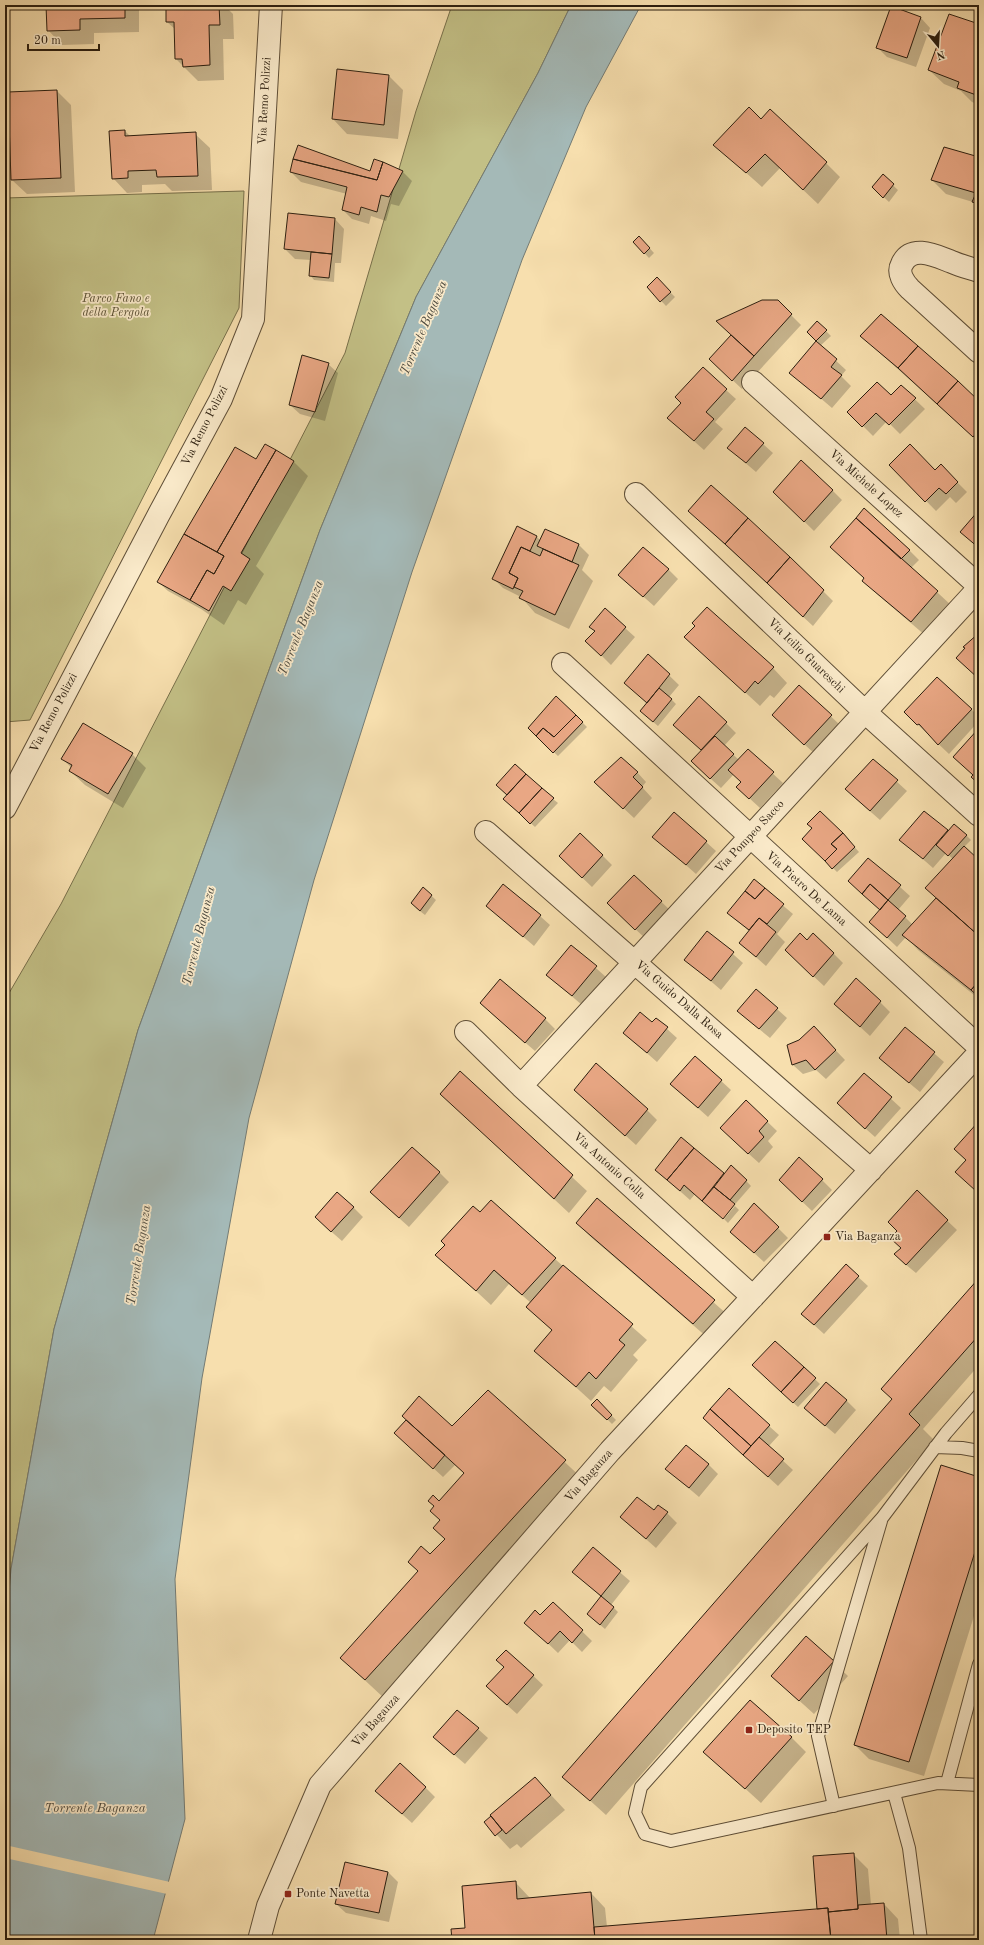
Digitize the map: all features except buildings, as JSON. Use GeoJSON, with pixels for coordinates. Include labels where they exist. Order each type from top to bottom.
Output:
{"type":"FeatureCollection","features":[{"type":"Feature","properties":{"kind":"street","name":"Via Remo Polizzi"},"geometry":{"type":"LineString","coordinates":[[5,808],[143,544],[221,399],[253,319],[271,5]]}},
{"type":"Feature","properties":{"kind":"street"},"geometry":{"type":"LineString","coordinates":[[979,271],[930,253],[916,253],[905,260],[901,270],[907,286],[979,352]]}},
{"type":"Feature","properties":{"kind":"street","name":"Via Michele Lopez"},"geometry":{"type":"LineString","coordinates":[[753,382],[979,587]]}},
{"type":"Feature","properties":{"kind":"street","name":"Via Icilio Guareschi"},"geometry":{"type":"LineString","coordinates":[[636,494],[865,712],[979,815]]}},
{"type":"Feature","properties":{"kind":"street","name":"Via Pompeo Sacco"},"geometry":{"type":"LineString","coordinates":[[521,1086],[979,587]]}},
{"type":"Feature","properties":{"kind":"street","name":"Via Pietro De Lama"},"geometry":{"type":"LineString","coordinates":[[563,664],[750,838],[979,1047]]}},
{"type":"Feature","properties":{"kind":"street","name":"Via Guido Dalla Rosa"},"geometry":{"type":"LineString","coordinates":[[486,832],[871,1170]]}},
{"type":"Feature","properties":{"kind":"street","name":"Via Antonio Colla"},"geometry":{"type":"LineString","coordinates":[[466,1032],[521,1086],[753,1297]]}},
{"type":"Feature","properties":{"kind":"street","name":"Via Baganza"},"geometry":{"type":"LineString","coordinates":[[259,1940],[268,1906],[320,1785],[610,1451],[979,1053]]}},
{"type":"Feature","properties":{"kind":"lane"},"geometry":{"type":"LineString","coordinates":[[979,1395],[935,1447],[882,1518],[641,1787],[635,1813],[645,1834],[671,1841],[938,1783],[979,1785]]}},
{"type":"Feature","properties":{"kind":"lane"},"geometry":{"type":"LineString","coordinates":[[935,1447],[962,1448],[979,1451]]}},
{"type":"Feature","properties":{"kind":"lane"},"geometry":{"type":"LineString","coordinates":[[834,1806],[818,1736],[882,1518]]}},
{"type":"Feature","properties":{"kind":"lane"},"geometry":{"type":"LineString","coordinates":[[947,1783],[979,1664]]}},
{"type":"Feature","properties":{"kind":"lane"},"geometry":{"type":"LineString","coordinates":[[894,1793],[909,1848],[921,1940]]}},
{"type":"Feature","properties":{"kind":"green space"},"geometry":{"type":"Polygon","coordinates":[[[452,5],[571,5],[538,73],[416,297],[320,530],[138,1030],[54,1329],[11,1569],[5,1638],[5,1000],[61,904],[345,353],[416,111],[452,5]]]}},
{"type":"Feature","properties":{"kind":"green space","name":"Parco Fano e della Pergola"},"geometry":{"type":"Polygon","coordinates":[[[244,191],[239,308],[30,720],[5,722],[5,198],[244,191]]]}},
{"type":"Feature","properties":{"kind":"water","name":"Torrente Baganza"},"geometry":{"type":"Polygon","coordinates":[[[571,5],[641,5],[586,107],[522,260],[412,572],[314,880],[249,1118],[202,1378],[175,1579],[185,1819],[153,1940],[5,1940],[5,1638],[11,1569],[54,1329],[138,1030],[320,530],[416,297],[538,73],[571,5]]]}},
{"type":"Feature","properties":{"kind":"pier"},"geometry":{"type":"Polygon","coordinates":[[[5,1845],[170,1882],[167,1894],[5,1858],[5,1845]]]}},
{"type":"Feature","properties":{"kind":"place","name":"Via Baganza"},"geometry":{"type":"Point","coordinates":[827,1237]}},
{"type":"Feature","properties":{"kind":"place","name":"Deposito TEP"},"geometry":{"type":"Point","coordinates":[749,1730]}},
{"type":"Feature","properties":{"kind":"place","name":"Ponte Navetta"},"geometry":{"type":"Point","coordinates":[288,1894]}}]}
